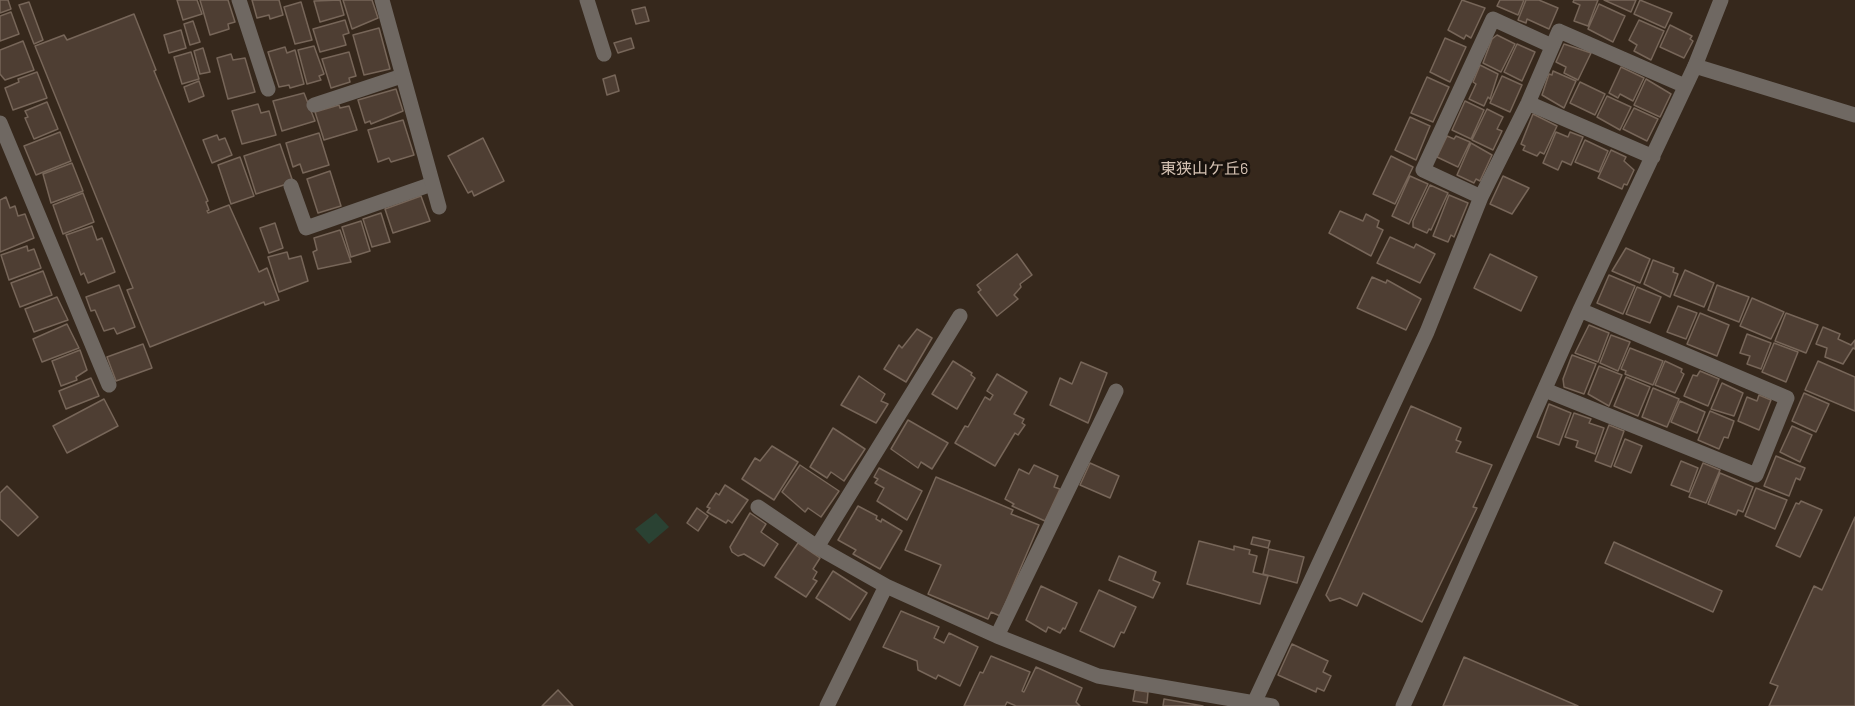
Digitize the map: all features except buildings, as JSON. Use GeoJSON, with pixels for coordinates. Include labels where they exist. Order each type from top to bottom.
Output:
{"type":"FeatureCollection","features":[{"type":"Feature","properties":{"kind":"street"},"geometry":{"type":"LineString","coordinates":[[239,0],[268,89]]}},
{"type":"Feature","properties":{"kind":"street"},"geometry":{"type":"LineString","coordinates":[[381,0],[439,207]]}},
{"type":"Feature","properties":{"kind":"street"},"geometry":{"type":"LineString","coordinates":[[587,0],[604,54]]}},
{"type":"Feature","properties":{"kind":"street"},"geometry":{"type":"LineString","coordinates":[[1403,706],[1581,310],[1695,66],[1721,0]]}},
{"type":"Feature","properties":{"kind":"street"},"geometry":{"type":"LineString","coordinates":[[1481,197],[1423,170],[1493,19],[1552,46]]}},
{"type":"Feature","properties":{"kind":"street"},"geometry":{"type":"LineString","coordinates":[[1249,703],[1427,332],[1481,197],[1528,103],[1559,31],[1685,86]]}},
{"type":"Feature","properties":{"kind":"street"},"geometry":{"type":"LineString","coordinates":[[1695,66],[1855,115]]}},
{"type":"Feature","properties":{"kind":"street"},"geometry":{"type":"LineString","coordinates":[[314,105],[402,76]]}},
{"type":"Feature","properties":{"kind":"street"},"geometry":{"type":"LineString","coordinates":[[1528,103],[1653,157]]}},
{"type":"Feature","properties":{"kind":"street"},"geometry":{"type":"LineString","coordinates":[[0,123],[108,385]]}},
{"type":"Feature","properties":{"kind":"street"},"geometry":{"type":"LineString","coordinates":[[291,186],[306,228],[432,184]]}},
{"type":"Feature","properties":{"kind":"street"},"geometry":{"type":"LineString","coordinates":[[1545,390],[1756,475],[1787,398],[1581,310]]}},
{"type":"Feature","properties":{"kind":"street"},"geometry":{"type":"LineString","coordinates":[[817,547],[960,316]]}},
{"type":"Feature","properties":{"kind":"street"},"geometry":{"type":"LineString","coordinates":[[997,636],[1116,391]]}},
{"type":"Feature","properties":{"kind":"street"},"geometry":{"type":"LineString","coordinates":[[758,507],[817,547],[886,586],[997,636],[1098,676],[1272,706]]}},
{"type":"Feature","properties":{"kind":"street"},"geometry":{"type":"LineString","coordinates":[[827,706],[886,586]]}},
{"type":"Feature","properties":{"kind":"green space"},"geometry":{"type":"Polygon","coordinates":[[[656,513],[669,527],[649,544],[635,529],[656,513]]]}},
{"type":"Feature","properties":{"kind":"district","name":"東狭山ケ丘6"},"geometry":{"type":"Point","coordinates":[1204,169]}}]}
